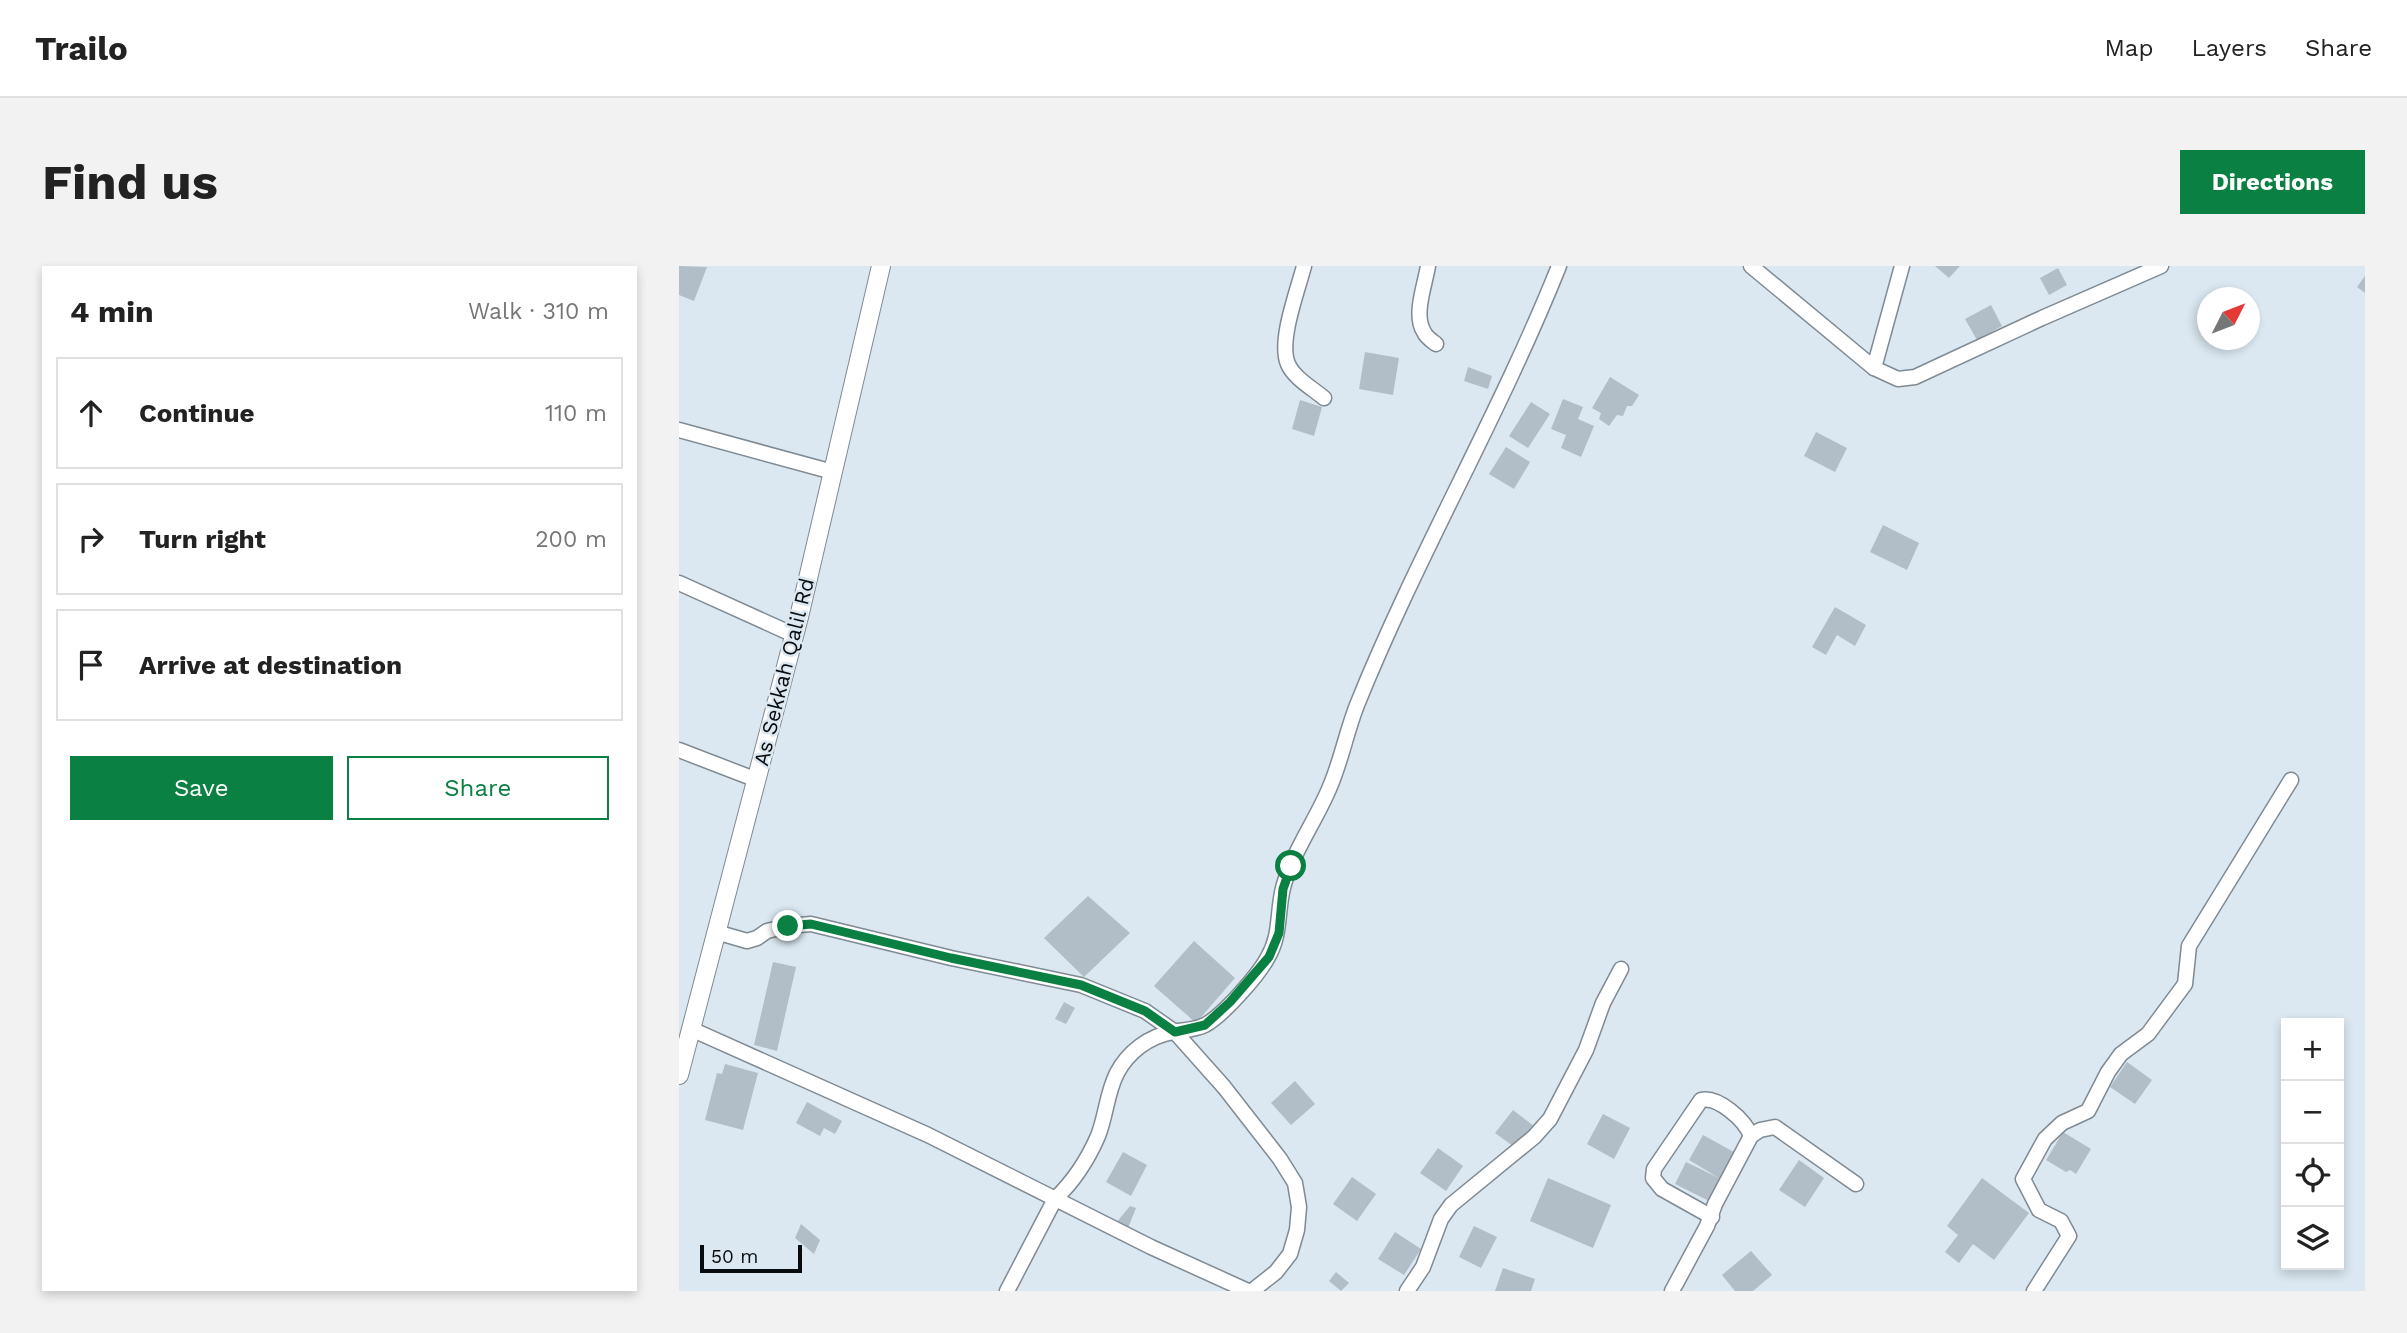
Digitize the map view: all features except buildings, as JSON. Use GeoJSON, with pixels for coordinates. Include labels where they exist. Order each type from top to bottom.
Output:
{"type":"FeatureCollection","features":[{"type":"Feature","properties":{"kind":"main road","name":"As Sekkah Qalil Rd"},"geometry":{"type":"LineString","coordinates":[[679,1075],[794,635],[881,266]]}},
{"type":"Feature","properties":{"kind":"street"},"geometry":{"type":"LineString","coordinates":[[1304,266],[1285,351],[1288,365],[1297,376],[1324,398]]}},
{"type":"Feature","properties":{"kind":"street"},"geometry":{"type":"LineString","coordinates":[[1429,266],[1420,321],[1424,333],[1436,344]]}},
{"type":"Feature","properties":{"kind":"street"},"geometry":{"type":"LineString","coordinates":[[1007,1291],[1055,1199],[1081,1168],[1098,1136],[1117,1073],[1136,1049],[1160,1035],[1205,1025],[1230,1002],[1269,957],[1279,933],[1283,889],[1291,866],[1330,788],[1357,703],[1418,565],[1534,329],[1559,266]]}},
{"type":"Feature","properties":{"kind":"street"},"geometry":{"type":"LineString","coordinates":[[1751,266],[1874,368],[1898,379],[1915,377],[2161,266]]}},
{"type":"Feature","properties":{"kind":"street"},"geometry":{"type":"LineString","coordinates":[[1874,368],[1902,266]]}},
{"type":"Feature","properties":{"kind":"street"},"geometry":{"type":"LineString","coordinates":[[679,430],[833,472]]}},
{"type":"Feature","properties":{"kind":"street"},"geometry":{"type":"LineString","coordinates":[[679,583],[794,635]]}},
{"type":"Feature","properties":{"kind":"street"},"geometry":{"type":"LineString","coordinates":[[679,750],[757,780]]}},
{"type":"Feature","properties":{"kind":"street"},"geometry":{"type":"LineString","coordinates":[[2034,1291],[2069,1236],[2060,1221],[2039,1210],[2023,1180],[2045,1139],[2062,1123],[2088,1111],[2108,1072],[2121,1054],[2148,1034],[2185,984],[2189,946],[2291,780]]}},
{"type":"Feature","properties":{"kind":"street"},"geometry":{"type":"LineString","coordinates":[[691,1029],[928,1135],[1055,1199],[1250,1291],[1276,1272],[1290,1254],[1297,1230],[1299,1207],[1295,1183],[1280,1159],[1224,1087],[1175,1032],[1145,1011],[1081,985],[951,958],[811,924],[778,929],[747,941],[716,932]]}},
{"type":"Feature","properties":{"kind":"street"},"geometry":{"type":"LineString","coordinates":[[1407,1291],[1423,1267],[1441,1219],[1451,1205],[1534,1137],[1550,1119],[1586,1050],[1603,1003],[1621,969]]}},
{"type":"Feature","properties":{"kind":"street"},"geometry":{"type":"LineString","coordinates":[[1712,1217],[1662,1189],[1653,1178],[1654,1169],[1701,1100],[1711,1100],[1740,1118],[1751,1136]]}},
{"type":"Feature","properties":{"kind":"street"},"geometry":{"type":"LineString","coordinates":[[1672,1291],[1751,1136],[1760,1130],[1775,1127],[1856,1184]]}},
{"type":"Feature","properties":{"kind":"route"},"geometry":{"type":"LineString","coordinates":[[788,926],[811,924],[951,958],[1081,985],[1145,1011],[1175,1032],[1205,1025],[1255,976],[1269,957],[1279,933],[1283,889],[1291,866]]}}]}
